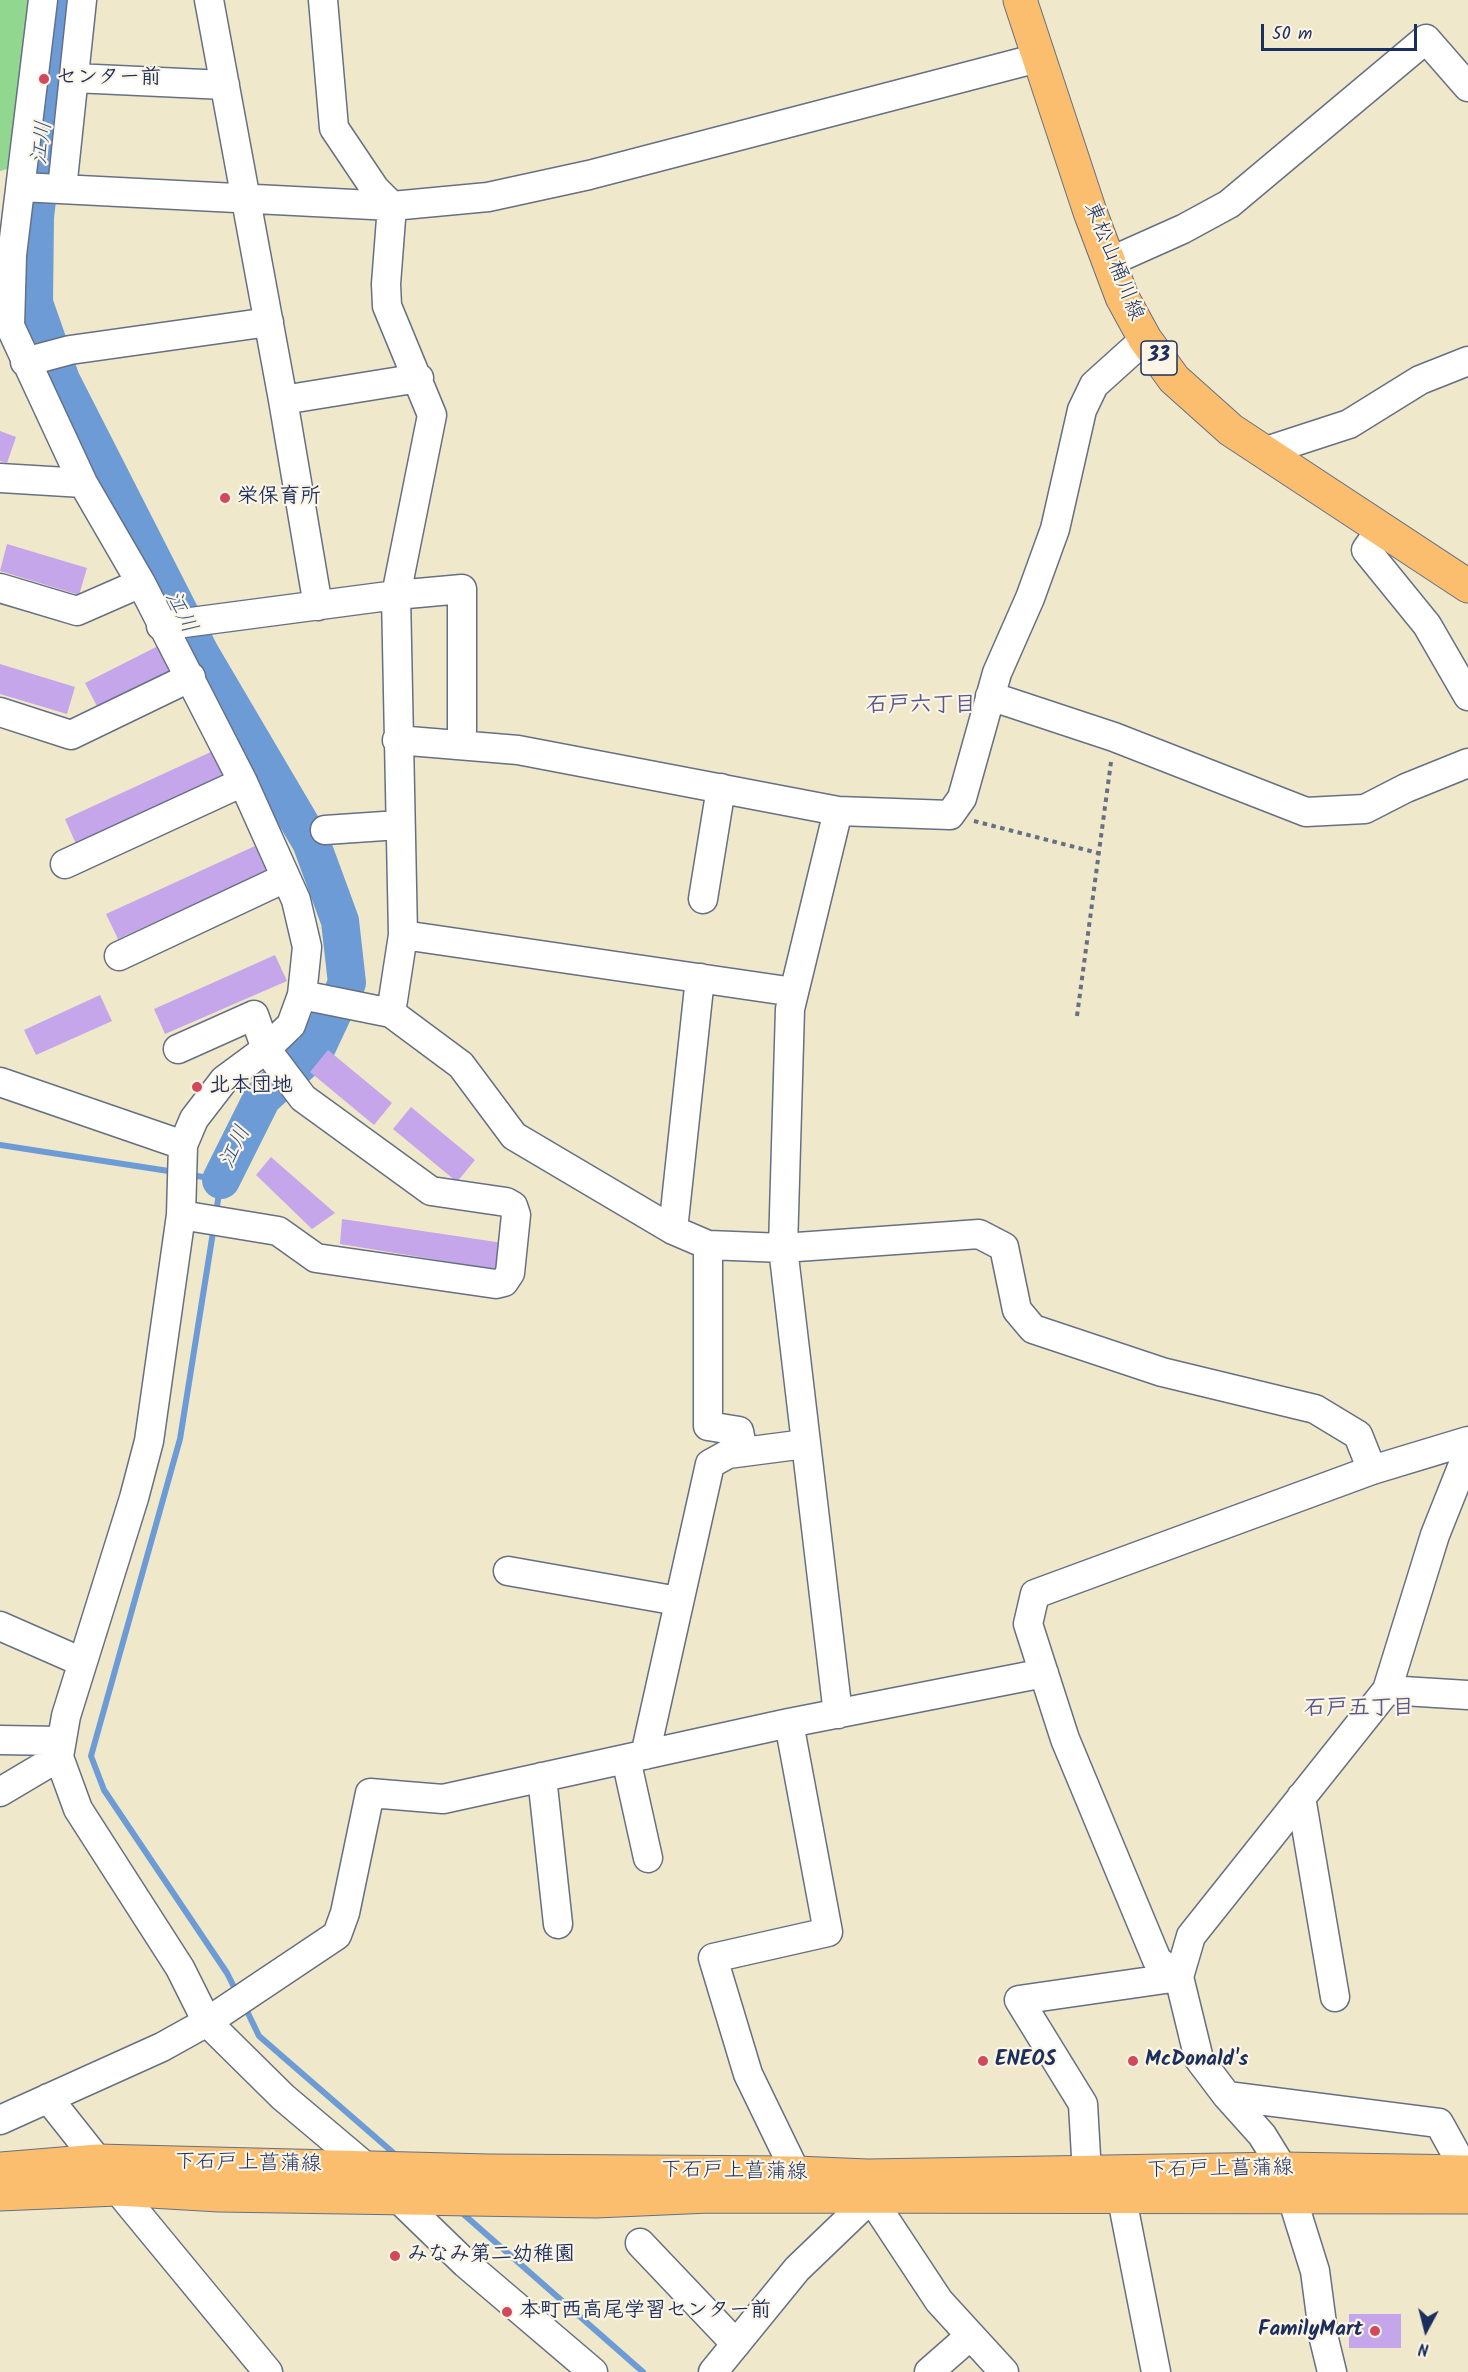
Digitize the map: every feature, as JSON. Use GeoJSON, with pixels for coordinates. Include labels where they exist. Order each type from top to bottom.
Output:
{"type":"FeatureCollection","features":[{"type":"Feature","properties":{"kind":"main road","name":"東松山桶川線"},"geometry":{"type":"LineString","coordinates":[[1020,0],[1038,58],[1122,297],[1145,339],[1174,378],[1231,430],[1468,586]]}},
{"type":"Feature","properties":{"kind":"main road","name":"下石戸上菖蒲線"},"geometry":{"type":"LineString","coordinates":[[0,2169],[98,2161],[501,2171],[796,2172],[868,2176],[1087,2174],[1289,2184]]}},
{"type":"Feature","properties":{"kind":"main road"},"geometry":{"type":"LineString","coordinates":[[98,2161],[117,2189]]}},
{"type":"Feature","properties":{"kind":"main road","name":"下石戸上菖蒲線"},"geometry":{"type":"LineString","coordinates":[[0,2194],[117,2189],[219,2195],[596,2201],[709,2196],[1122,2199],[1289,2184],[1467,2180]]}},
{"type":"Feature","properties":{"kind":"street"},"geometry":{"type":"LineString","coordinates":[[43,0],[21,187],[4,303],[10,326],[83,483],[141,583],[161,626],[191,677],[243,783],[296,900],[307,947],[302,995],[291,1025],[266,1049],[224,1080],[194,1119],[183,1145],[181,1215],[149,1441],[134,1498],[66,1716],[60,1749],[78,1809],[180,1968],[207,2022],[283,2097],[366,2167],[465,2263],[592,2372]]}},
{"type":"Feature","properties":{"kind":"street"},"geometry":{"type":"LineString","coordinates":[[62,189],[82,0]]}},
{"type":"Feature","properties":{"kind":"street"},"geometry":{"type":"LineString","coordinates":[[208,0],[269,322],[318,606]]}},
{"type":"Feature","properties":{"kind":"street"},"geometry":{"type":"LineString","coordinates":[[323,0],[334,128],[375,189],[392,206],[386,284],[387,306],[419,378],[432,415],[396,595],[397,740],[403,935],[391,1013]]}},
{"type":"Feature","properties":{"kind":"street"},"geometry":{"type":"LineString","coordinates":[[1109,262],[1183,229],[1229,204],[1426,39],[1468,87]]}},
{"type":"Feature","properties":{"kind":"street"},"geometry":{"type":"LineString","coordinates":[[21,187],[392,206],[488,196],[589,175],[1038,58]]}},
{"type":"Feature","properties":{"kind":"street"},"geometry":{"type":"LineString","coordinates":[[74,78],[225,85]]}},
{"type":"Feature","properties":{"kind":"street"},"geometry":{"type":"LineString","coordinates":[[25,362],[70,350],[269,322]]}},
{"type":"Feature","properties":{"kind":"street"},"geometry":{"type":"LineString","coordinates":[[397,740],[518,750],[838,811],[950,815],[962,798],[990,696],[1055,529],[1082,410],[1094,385],[1145,339]]}},
{"type":"Feature","properties":{"kind":"street"},"geometry":{"type":"LineString","coordinates":[[1263,452],[1349,424],[1420,380],[1468,361]]}},
{"type":"Feature","properties":{"kind":"street"},"geometry":{"type":"LineString","coordinates":[[283,400],[419,378]]}},
{"type":"Feature","properties":{"kind":"street"},"geometry":{"type":"LineString","coordinates":[[0,478],[83,483]]}},
{"type":"Feature","properties":{"kind":"street"},"geometry":{"type":"LineString","coordinates":[[1380,530],[1366,550],[1427,625],[1468,696]]}},
{"type":"Feature","properties":{"kind":"street"},"geometry":{"type":"LineString","coordinates":[[0,588],[77,611],[141,583]]}},
{"type":"Feature","properties":{"kind":"street"},"geometry":{"type":"LineString","coordinates":[[161,626],[396,595],[462,589],[462,745]]}},
{"type":"Feature","properties":{"kind":"street"},"geometry":{"type":"LineString","coordinates":[[0,712],[71,735],[191,677]]}},
{"type":"Feature","properties":{"kind":"street"},"geometry":{"type":"LineString","coordinates":[[990,696],[1114,737],[1306,812],[1365,809],[1406,788],[1468,763]]}},
{"type":"Feature","properties":{"kind":"street"},"geometry":{"type":"LineString","coordinates":[[65,864],[243,783]]}},
{"type":"Feature","properties":{"kind":"street"},"geometry":{"type":"LineString","coordinates":[[703,900],[721,789]]}},
{"type":"Feature","properties":{"kind":"street"},"geometry":{"type":"LineString","coordinates":[[838,811],[790,1009],[783,1248],[838,1714]]}},
{"type":"Feature","properties":{"kind":"street"},"geometry":{"type":"LineString","coordinates":[[325,830],[399,825]]}},
{"type":"Feature","properties":{"kind":"street"},"geometry":{"type":"LineString","coordinates":[[119,956],[285,878]]}},
{"type":"Feature","properties":{"kind":"street"},"geometry":{"type":"LineString","coordinates":[[403,935],[794,992]]}},
{"type":"Feature","properties":{"kind":"street"},"geometry":{"type":"LineString","coordinates":[[673,1230],[700,978]]}},
{"type":"Feature","properties":{"kind":"street"},"geometry":{"type":"LineString","coordinates":[[302,995],[391,1013],[461,1065],[514,1136],[673,1230],[708,1245],[783,1248],[979,1234],[1004,1247],[1017,1310],[1033,1329],[1161,1372],[1315,1409],[1358,1435],[1372,1470]]}},
{"type":"Feature","properties":{"kind":"street"},"geometry":{"type":"LineString","coordinates":[[178,1049],[254,1015],[266,1049],[303,1098],[431,1191],[506,1202],[513,1206],[516,1215],[510,1273],[504,1282],[496,1284],[316,1258],[278,1231],[181,1215]]}},
{"type":"Feature","properties":{"kind":"street"},"geometry":{"type":"LineString","coordinates":[[0,1082],[183,1145]]}},
{"type":"Feature","properties":{"kind":"street"},"geometry":{"type":"LineString","coordinates":[[708,1245],[708,1426],[739,1431],[742,1452]]}},
{"type":"Feature","properties":{"kind":"street"},"geometry":{"type":"LineString","coordinates":[[1179,1977],[1157,1960],[1065,1739],[1028,1624],[1035,1594],[1372,1470],[1468,1441]]}},
{"type":"Feature","properties":{"kind":"street"},"geometry":{"type":"LineString","coordinates":[[648,1858],[636,1757],[678,1601],[710,1464],[728,1454],[806,1444]]}},
{"type":"Feature","properties":{"kind":"street"},"geometry":{"type":"LineString","coordinates":[[1332,2372],[1324,2339],[1315,2271],[1289,2184],[1262,2135],[1227,2096],[1199,2059],[1179,1977],[1191,1936],[1387,1690],[1435,1535],[1468,1452]]}},
{"type":"Feature","properties":{"kind":"street"},"geometry":{"type":"LineString","coordinates":[[508,1571],[678,1601]]}},
{"type":"Feature","properties":{"kind":"street"},"geometry":{"type":"LineString","coordinates":[[0,1626],[82,1662]]}},
{"type":"Feature","properties":{"kind":"street"},"geometry":{"type":"LineString","coordinates":[[0,2120],[162,2047],[207,2022],[337,1935],[345,1913],[370,1793],[443,1799],[789,1723],[1044,1673]]}},
{"type":"Feature","properties":{"kind":"street"},"geometry":{"type":"LineString","coordinates":[[1387,1690],[1468,1695]]}},
{"type":"Feature","properties":{"kind":"street"},"geometry":{"type":"LineString","coordinates":[[789,1723],[828,1932],[713,1958],[748,2074],[796,2172]]}},
{"type":"Feature","properties":{"kind":"street"},"geometry":{"type":"LineString","coordinates":[[0,1740],[60,1749]]}},
{"type":"Feature","properties":{"kind":"street"},"geometry":{"type":"LineString","coordinates":[[0,1792],[60,1749]]}},
{"type":"Feature","properties":{"kind":"street"},"geometry":{"type":"LineString","coordinates":[[542,1777],[558,1924]]}},
{"type":"Feature","properties":{"kind":"street"},"geometry":{"type":"LineString","coordinates":[[1301,1797],[1335,1997]]}},
{"type":"Feature","properties":{"kind":"street"},"geometry":{"type":"LineString","coordinates":[[1087,2174],[1083,2104],[1019,2000],[1179,1977]]}},
{"type":"Feature","properties":{"kind":"street"},"geometry":{"type":"LineString","coordinates":[[1227,2096],[1439,2122],[1467,2180]]}},
{"type":"Feature","properties":{"kind":"street"},"geometry":{"type":"LineString","coordinates":[[48,2098],[98,2161]]}},
{"type":"Feature","properties":{"kind":"street"},"geometry":{"type":"LineString","coordinates":[[117,2189],[268,2372]]}},
{"type":"Feature","properties":{"kind":"street"},"geometry":{"type":"LineString","coordinates":[[712,2372],[797,2269],[871,2198],[939,2301],[1004,2372]]}},
{"type":"Feature","properties":{"kind":"street"},"geometry":{"type":"LineString","coordinates":[[1122,2199],[1156,2372]]}},
{"type":"Feature","properties":{"kind":"street"},"geometry":{"type":"LineString","coordinates":[[640,2243],[735,2344]]}},
{"type":"Feature","properties":{"kind":"street"},"geometry":{"type":"LineString","coordinates":[[929,2372],[970,2336]]}},
{"type":"Feature","properties":{"kind":"path"},"geometry":{"type":"LineString","coordinates":[[1077,1016],[1114,737]]}},
{"type":"Feature","properties":{"kind":"path"},"geometry":{"type":"LineString","coordinates":[[950,815],[1098,853]]}},
{"type":"Feature","properties":{"kind":"green space"},"geometry":{"type":"Polygon","coordinates":[[[0,0],[29,0],[7,169],[0,171],[0,0]]]}},
{"type":"Feature","properties":{"kind":"building"},"geometry":{"type":"Polygon","coordinates":[[[0,431],[16,437],[7,463],[0,461],[0,431]]]}},
{"type":"Feature","properties":{"kind":"building"},"geometry":{"type":"Polygon","coordinates":[[[7,544],[87,568],[79,595],[0,571],[7,544]]]}},
{"type":"Feature","properties":{"kind":"building"},"geometry":{"type":"Polygon","coordinates":[[[160,645],[173,670],[98,708],[85,683],[160,645]]]}},
{"type":"Feature","properties":{"kind":"building"},"geometry":{"type":"Polygon","coordinates":[[[0,664],[75,687],[67,714],[0,694],[0,664]]]}},
{"type":"Feature","properties":{"kind":"building"},"geometry":{"type":"Polygon","coordinates":[[[213,751],[225,776],[76,844],[65,819],[213,751]]]}},
{"type":"Feature","properties":{"kind":"building"},"geometry":{"type":"Polygon","coordinates":[[[255,846],[266,871],[118,939],[106,914],[255,846]]]}},
{"type":"Feature","properties":{"kind":"building"},"geometry":{"type":"Polygon","coordinates":[[[275,955],[287,981],[165,1034],[154,1009],[275,955]]]}},
{"type":"Feature","properties":{"kind":"building"},"geometry":{"type":"Polygon","coordinates":[[[100,995],[112,1021],[36,1055],[24,1030],[100,995]]]}},
{"type":"Feature","properties":{"kind":"building"},"geometry":{"type":"Polygon","coordinates":[[[328,1050],[392,1103],[374,1125],[310,1072],[328,1050]]]}},
{"type":"Feature","properties":{"kind":"building"},"geometry":{"type":"Polygon","coordinates":[[[411,1107],[475,1160],[457,1182],[393,1129],[411,1107]]]}},
{"type":"Feature","properties":{"kind":"building"},"geometry":{"type":"Polygon","coordinates":[[[271,1157],[335,1213],[312,1229],[256,1175],[271,1157]]]}},
{"type":"Feature","properties":{"kind":"building"},"geometry":{"type":"Polygon","coordinates":[[[342,1219],[503,1243],[499,1270],[340,1244],[342,1219]]]}},
{"type":"Feature","properties":{"kind":"building","name":"FamilyMart"},"geometry":{"type":"Polygon","coordinates":[[[1349,2314],[1401,2314],[1401,2348],[1349,2348],[1349,2314]]]}},
{"type":"Feature","properties":{"kind":"waterway","name":"江川"},"geometry":{"type":"LineString","coordinates":[[60,0],[35,217],[34,303],[61,380],[201,655],[311,842],[340,921],[347,983],[316,1049],[262,1098],[221,1180]]}},
{"type":"Feature","properties":{"kind":"waterway"},"geometry":{"type":"LineString","coordinates":[[0,1145],[175,1172]]}},
{"type":"Feature","properties":{"kind":"waterway","name":"江川"},"geometry":{"type":"LineString","coordinates":[[191,1175],[221,1180],[216,1213]]}},
{"type":"Feature","properties":{"kind":"waterway"},"geometry":{"type":"LineString","coordinates":[[214,1226],[180,1439],[91,1756],[104,1790],[227,1973],[237,1993]]}},
{"type":"Feature","properties":{"kind":"waterway"},"geometry":{"type":"LineString","coordinates":[[245,2007],[259,2036],[397,2156]]}},
{"type":"Feature","properties":{"kind":"waterway"},"geometry":{"type":"LineString","coordinates":[[461,2212],[643,2372]]}},
{"type":"Feature","properties":{"kind":"place","name":"センター前"},"geometry":{"type":"Point","coordinates":[44,79]}},
{"type":"Feature","properties":{"kind":"place","name":"栄保育所"},"geometry":{"type":"Point","coordinates":[225,498]}},
{"type":"Feature","properties":{"kind":"place","name":"北本団地"},"geometry":{"type":"Point","coordinates":[197,1087]}},
{"type":"Feature","properties":{"kind":"place","name":"ENEOS"},"geometry":{"type":"Point","coordinates":[983,2061]}},
{"type":"Feature","properties":{"kind":"place","name":"McDonald's"},"geometry":{"type":"Point","coordinates":[1133,2061]}},
{"type":"Feature","properties":{"kind":"place","name":"みなみ第二幼稚園"},"geometry":{"type":"Point","coordinates":[395,2256]}},
{"type":"Feature","properties":{"kind":"place","name":"本町西高尾学習センター前"},"geometry":{"type":"Point","coordinates":[507,2312]}},
{"type":"Feature","properties":{"kind":"place","name":"FamilyMart"},"geometry":{"type":"Point","coordinates":[1375,2331]}},
{"type":"Feature","properties":{"kind":"district","name":"石戸六丁目"},"geometry":{"type":"Point","coordinates":[921,707]}},
{"type":"Feature","properties":{"kind":"district","name":"石戸五丁目"},"geometry":{"type":"Point","coordinates":[1359,1710]}}]}
